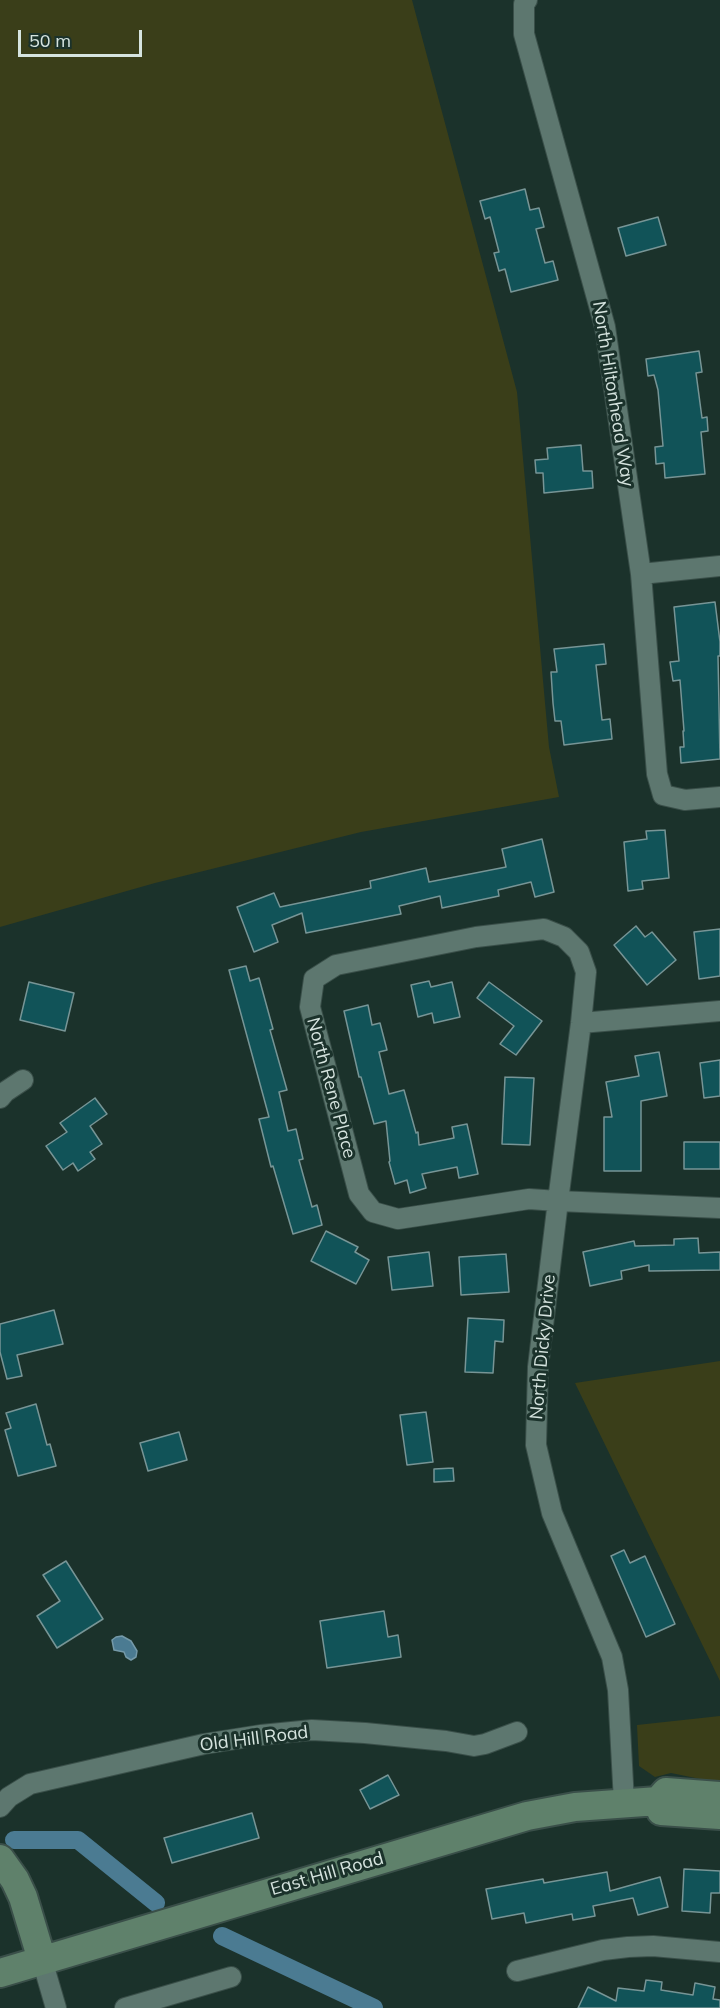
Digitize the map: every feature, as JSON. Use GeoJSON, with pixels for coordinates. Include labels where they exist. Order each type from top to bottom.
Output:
{"type":"FeatureCollection","features":[{"type":"Feature","properties":{"kind":"street","name":"North Hiltonhead Way"},"geometry":{"type":"LineString","coordinates":[[527,0],[524,4],[525,34],[605,327],[641,574],[657,774],[663,795],[685,800],[720,797]]}},
{"type":"Feature","properties":{"kind":"street"},"geometry":{"type":"LineString","coordinates":[[641,574],[720,566]]}},
{"type":"Feature","properties":{"kind":"street","name":"North Rene Place"},"geometry":{"type":"LineString","coordinates":[[581,1023],[586,972],[579,952],[564,937],[544,929],[476,937],[336,965],[314,980],[310,1007],[359,1194],[373,1212],[399,1219],[529,1199],[720,1208]]}},
{"type":"Feature","properties":{"kind":"street"},"geometry":{"type":"LineString","coordinates":[[581,1023],[720,1011]]}},
{"type":"Feature","properties":{"kind":"street","name":"North Dicky Drive"},"geometry":{"type":"LineString","coordinates":[[581,1023],[538,1366],[536,1445],[552,1513],[612,1658],[618,1690],[624,1802]]}},
{"type":"Feature","properties":{"kind":"street"},"geometry":{"type":"LineString","coordinates":[[0,1098],[23,1080]]}},
{"type":"Feature","properties":{"kind":"street","name":"Old Hill Road"},"geometry":{"type":"LineString","coordinates":[[0,1807],[9,1797],[30,1784],[204,1744],[261,1735],[312,1730],[365,1733],[474,1746],[517,1732]]}},
{"type":"Feature","properties":{"kind":"street","name":"East Hill Road"},"geometry":{"type":"LineString","coordinates":[[0,1973],[517,1819],[575,1807],[658,1801],[666,1792],[720,1796]]}},
{"type":"Feature","properties":{"kind":"street","name":"East Hill Road"},"geometry":{"type":"LineString","coordinates":[[658,1801],[661,1811],[720,1815]]}},
{"type":"Feature","properties":{"kind":"street"},"geometry":{"type":"LineString","coordinates":[[0,1858],[23,1897],[56,2008]]}},
{"type":"Feature","properties":{"kind":"street"},"geometry":{"type":"LineString","coordinates":[[517,1971],[564,1958],[628,1947],[697,1948],[720,1952]]}},
{"type":"Feature","properties":{"kind":"street"},"geometry":{"type":"LineString","coordinates":[[125,2008],[231,1977]]}},
{"type":"Feature","properties":{"kind":"green space"},"geometry":{"type":"Polygon","coordinates":[[[0,0],[412,0],[517,392],[549,747],[559,797],[361,832],[155,883],[0,927],[0,0]]]}},
{"type":"Feature","properties":{"kind":"green space"},"geometry":{"type":"Polygon","coordinates":[[[720,1361],[720,1681],[575,1383],[720,1361]]]}},
{"type":"Feature","properties":{"kind":"green space"},"geometry":{"type":"Polygon","coordinates":[[[720,1716],[720,1783],[671,1773],[655,1777],[639,1766],[637,1725],[720,1716]]]}},
{"type":"Feature","properties":{"kind":"water"},"geometry":{"type":"Polygon","coordinates":[[[122,1636],[131,1641],[137,1651],[136,1657],[131,1660],[124,1652],[114,1650],[112,1640],[122,1636]]]}},
{"type":"Feature","properties":{"kind":"building"},"geometry":{"type":"Polygon","coordinates":[[[525,189],[530,210],[539,208],[544,227],[536,229],[545,263],[553,261],[558,280],[511,292],[505,269],[499,271],[494,253],[499,252],[490,217],[485,219],[480,201],[525,189]]]}},
{"type":"Feature","properties":{"kind":"building"},"geometry":{"type":"Polygon","coordinates":[[[658,217],[666,245],[626,256],[618,228],[658,217]]]}},
{"type":"Feature","properties":{"kind":"building"},"geometry":{"type":"Polygon","coordinates":[[[699,351],[702,372],[696,373],[702,418],[707,417],[708,431],[701,432],[705,474],[665,478],[664,463],[656,464],[655,447],[663,446],[658,390],[654,375],[648,376],[646,359],[699,351]]]}},
{"type":"Feature","properties":{"kind":"building"},"geometry":{"type":"Polygon","coordinates":[[[581,445],[583,471],[592,471],[593,488],[544,493],[543,473],[536,473],[535,460],[548,459],[547,448],[581,445]]]}},
{"type":"Feature","properties":{"kind":"building"},"geometry":{"type":"Polygon","coordinates":[[[715,602],[720,642],[720,656],[718,656],[720,759],[681,763],[680,747],[684,747],[684,731],[680,680],[673,681],[670,662],[679,661],[674,607],[715,602]]]}},
{"type":"Feature","properties":{"kind":"building"},"geometry":{"type":"Polygon","coordinates":[[[604,644],[606,664],[596,665],[602,720],[610,719],[612,739],[564,745],[561,721],[555,721],[553,703],[551,672],[557,672],[554,649],[604,644]]]}},
{"type":"Feature","properties":{"kind":"building"},"geometry":{"type":"Polygon","coordinates":[[[665,830],[669,878],[642,881],[643,889],[628,891],[624,842],[647,839],[646,831],[665,830]]]}},
{"type":"Feature","properties":{"kind":"building"},"geometry":{"type":"Polygon","coordinates":[[[542,839],[554,892],[535,897],[531,882],[498,890],[499,896],[442,908],[440,896],[399,906],[401,914],[306,933],[302,913],[272,925],[278,942],[254,952],[237,907],[274,893],[280,907],[371,888],[370,881],[426,868],[429,882],[506,867],[502,849],[542,839]]]}},
{"type":"Feature","properties":{"kind":"building"},"geometry":{"type":"Polygon","coordinates":[[[636,926],[645,937],[652,932],[676,960],[647,985],[614,945],[636,926]]]}},
{"type":"Feature","properties":{"kind":"building"},"geometry":{"type":"Polygon","coordinates":[[[720,929],[720,976],[699,979],[694,932],[720,929]]]}},
{"type":"Feature","properties":{"kind":"building"},"geometry":{"type":"Polygon","coordinates":[[[246,966],[250,981],[259,978],[273,1029],[270,1030],[287,1090],[279,1092],[288,1131],[296,1129],[303,1159],[299,1160],[312,1207],[317,1205],[322,1225],[293,1234],[273,1166],[271,1167],[259,1119],[269,1117],[229,970],[246,966]]]}},
{"type":"Feature","properties":{"kind":"building"},"geometry":{"type":"Polygon","coordinates":[[[429,981],[431,987],[452,982],[460,1017],[434,1023],[432,1013],[418,1017],[411,985],[429,981]]]}},
{"type":"Feature","properties":{"kind":"building"},"geometry":{"type":"Polygon","coordinates":[[[29,982],[74,993],[65,1031],[20,1020],[29,982]]]}},
{"type":"Feature","properties":{"kind":"building"},"geometry":{"type":"Polygon","coordinates":[[[489,982],[542,1021],[516,1055],[500,1044],[514,1026],[477,998],[489,982]]]}},
{"type":"Feature","properties":{"kind":"building"},"geometry":{"type":"Polygon","coordinates":[[[368,1005],[372,1025],[380,1023],[387,1050],[379,1052],[389,1094],[404,1090],[416,1133],[418,1132],[419,1145],[454,1138],[452,1127],[467,1124],[478,1174],[459,1178],[457,1167],[422,1174],[426,1188],[410,1193],[407,1180],[395,1184],[389,1162],[386,1121],[374,1124],[361,1077],[359,1077],[344,1011],[368,1005]]]}},
{"type":"Feature","properties":{"kind":"building"},"geometry":{"type":"Polygon","coordinates":[[[659,1052],[667,1096],[641,1101],[641,1171],[604,1171],[604,1117],[612,1117],[606,1082],[639,1076],[635,1056],[659,1052]]]}},
{"type":"Feature","properties":{"kind":"building"},"geometry":{"type":"Polygon","coordinates":[[[720,1060],[720,1096],[704,1098],[700,1063],[720,1060]]]}},
{"type":"Feature","properties":{"kind":"building"},"geometry":{"type":"Polygon","coordinates":[[[505,1077],[534,1078],[530,1145],[502,1144],[505,1077]]]}},
{"type":"Feature","properties":{"kind":"building"},"geometry":{"type":"Polygon","coordinates":[[[95,1098],[107,1114],[90,1126],[102,1144],[90,1152],[95,1159],[78,1171],[73,1163],[63,1170],[46,1146],[67,1132],[60,1123],[95,1098]]]}},
{"type":"Feature","properties":{"kind":"building"},"geometry":{"type":"Polygon","coordinates":[[[684,1142],[720,1142],[720,1169],[684,1169],[684,1142]]]}},
{"type":"Feature","properties":{"kind":"building"},"geometry":{"type":"Polygon","coordinates":[[[326,1231],[358,1247],[355,1252],[369,1260],[356,1284],[311,1261],[326,1231]]]}},
{"type":"Feature","properties":{"kind":"building"},"geometry":{"type":"Polygon","coordinates":[[[698,1238],[699,1253],[720,1252],[720,1270],[649,1271],[649,1265],[621,1271],[622,1279],[590,1286],[583,1252],[634,1241],[635,1246],[674,1245],[674,1239],[698,1238]]]}},
{"type":"Feature","properties":{"kind":"building"},"geometry":{"type":"Polygon","coordinates":[[[429,1252],[433,1286],[392,1290],[388,1257],[429,1252]]]}},
{"type":"Feature","properties":{"kind":"building"},"geometry":{"type":"Polygon","coordinates":[[[506,1254],[509,1292],[461,1295],[459,1257],[506,1254]]]}},
{"type":"Feature","properties":{"kind":"building"},"geometry":{"type":"Polygon","coordinates":[[[54,1310],[63,1344],[17,1355],[22,1376],[7,1379],[0,1352],[0,1324],[54,1310]]]}},
{"type":"Feature","properties":{"kind":"building"},"geometry":{"type":"Polygon","coordinates":[[[468,1318],[504,1320],[503,1342],[495,1341],[493,1373],[465,1372],[468,1318]]]}},
{"type":"Feature","properties":{"kind":"building"},"geometry":{"type":"Polygon","coordinates":[[[36,1404],[47,1445],[50,1444],[56,1466],[18,1476],[5,1430],[11,1428],[6,1413],[36,1404]]]}},
{"type":"Feature","properties":{"kind":"building"},"geometry":{"type":"Polygon","coordinates":[[[426,1412],[433,1462],[407,1465],[400,1415],[426,1412]]]}},
{"type":"Feature","properties":{"kind":"building"},"geometry":{"type":"Polygon","coordinates":[[[179,1432],[187,1460],[148,1471],[140,1443],[179,1432]]]}},
{"type":"Feature","properties":{"kind":"building"},"geometry":{"type":"Polygon","coordinates":[[[453,1468],[454,1481],[434,1482],[434,1469],[453,1468]]]}},
{"type":"Feature","properties":{"kind":"building"},"geometry":{"type":"Polygon","coordinates":[[[624,1550],[630,1563],[645,1556],[675,1624],[646,1637],[611,1556],[624,1550]]]}},
{"type":"Feature","properties":{"kind":"building"},"geometry":{"type":"Polygon","coordinates":[[[66,1561],[103,1619],[57,1648],[37,1616],[60,1601],[43,1575],[66,1561]]]}},
{"type":"Feature","properties":{"kind":"building"},"geometry":{"type":"Polygon","coordinates":[[[384,1611],[388,1637],[398,1635],[401,1657],[327,1668],[320,1621],[384,1611]]]}},
{"type":"Feature","properties":{"kind":"building"},"geometry":{"type":"Polygon","coordinates":[[[388,1775],[399,1795],[370,1809],[360,1790],[388,1775]]]}},
{"type":"Feature","properties":{"kind":"building"},"geometry":{"type":"Polygon","coordinates":[[[252,1813],[259,1838],[172,1863],[164,1838],[252,1813]]]}},
{"type":"Feature","properties":{"kind":"building"},"geometry":{"type":"Polygon","coordinates":[[[684,1869],[720,1871],[720,1893],[711,1893],[710,1913],[682,1911],[684,1869]]]}},
{"type":"Feature","properties":{"kind":"building"},"geometry":{"type":"Polygon","coordinates":[[[607,1872],[610,1891],[660,1877],[668,1907],[638,1915],[633,1898],[593,1906],[595,1916],[573,1920],[572,1914],[526,1923],[524,1913],[492,1919],[486,1889],[543,1879],[544,1883],[607,1872]]]}},
{"type":"Feature","properties":{"kind":"building"},"geometry":{"type":"Polygon","coordinates":[[[646,1980],[662,1982],[661,1990],[693,1995],[695,1983],[715,1987],[713,1999],[720,2000],[720,2008],[578,2008],[588,1987],[616,2001],[618,1988],[644,1991],[646,1980]]]}},
{"type":"Feature","properties":{"kind":"waterway"},"geometry":{"type":"LineString","coordinates":[[14,1840],[78,1840],[156,1903]]}},
{"type":"Feature","properties":{"kind":"waterway"},"geometry":{"type":"LineString","coordinates":[[222,1936],[374,2008]]}}]}
